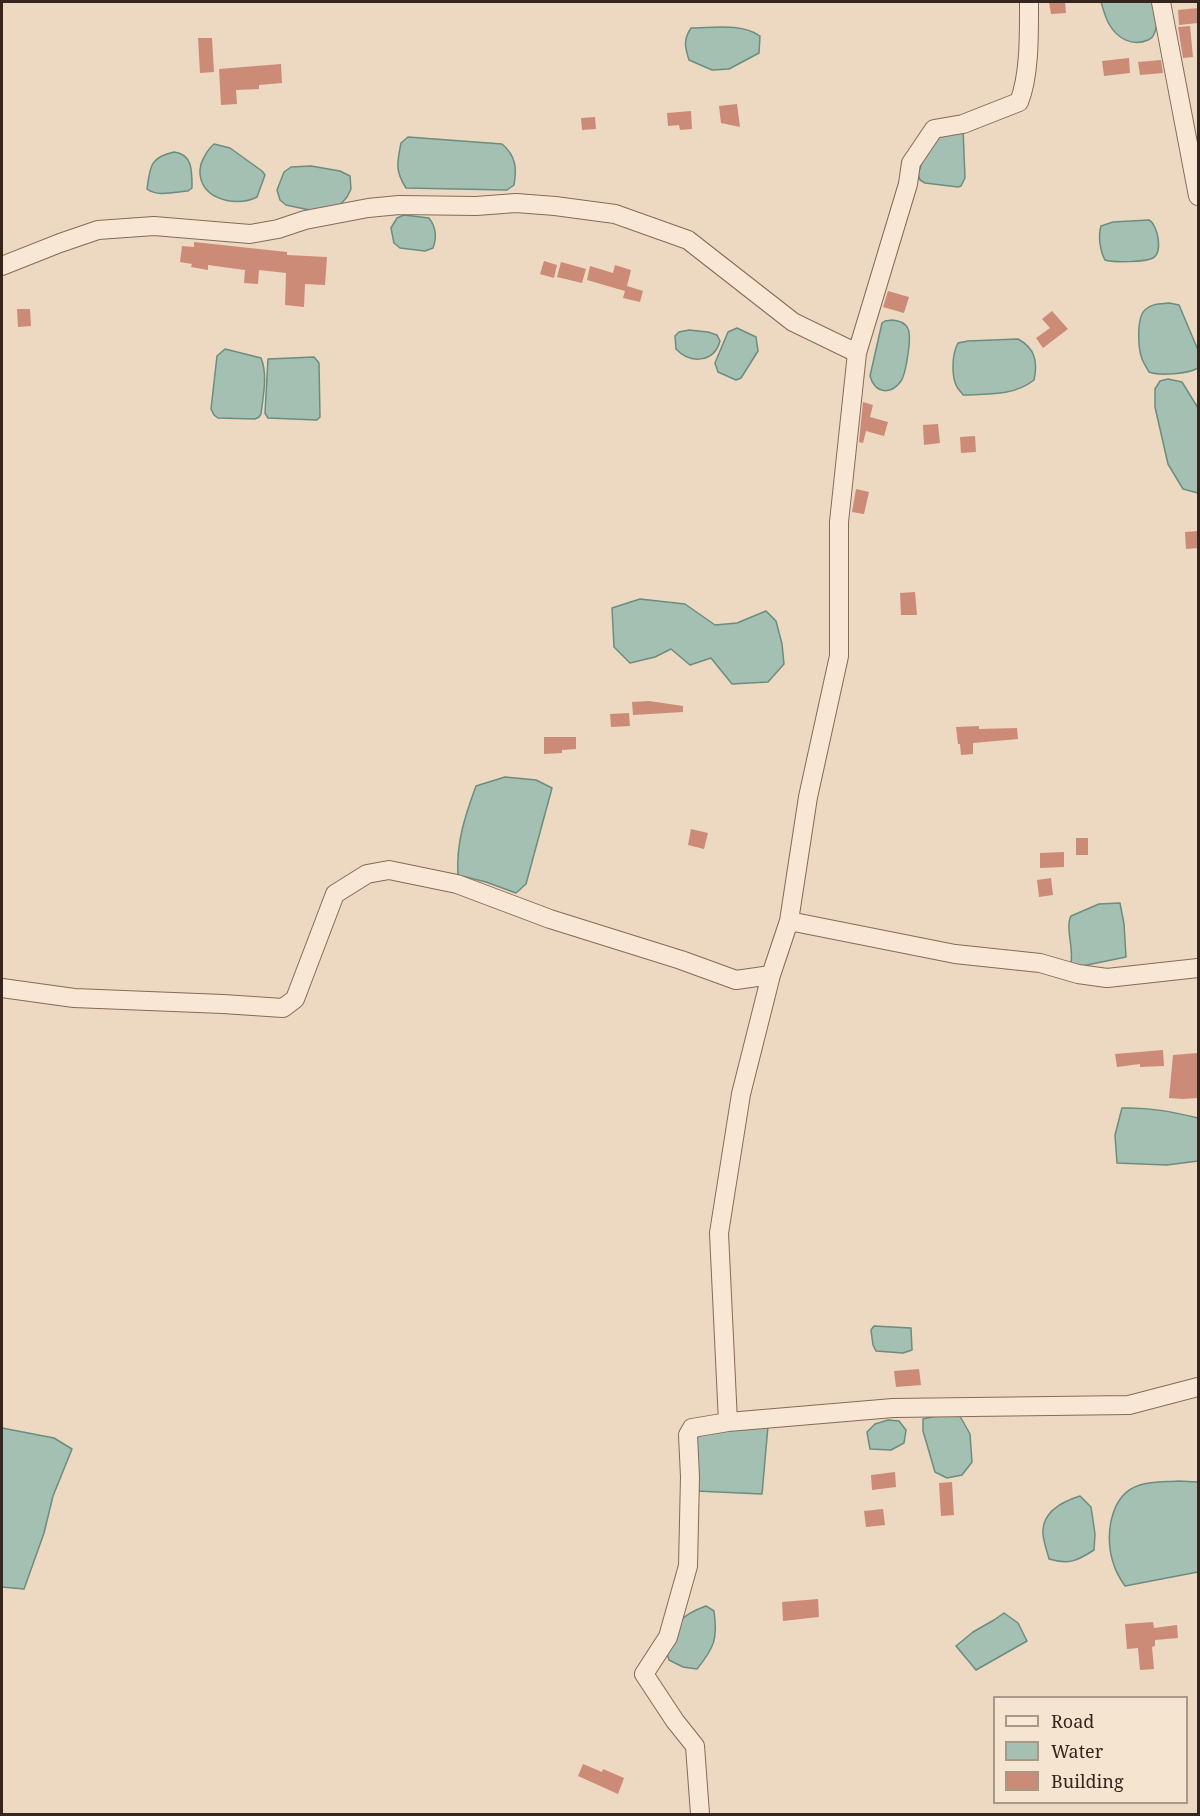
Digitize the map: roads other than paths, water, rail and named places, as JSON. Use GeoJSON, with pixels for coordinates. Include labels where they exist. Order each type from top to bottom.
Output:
{"type":"FeatureCollection","features":[{"type":"Feature","properties":{"kind":"street"},"geometry":{"type":"LineString","coordinates":[[728,1422],[719,1233],[741,1094],[771,975],[789,921],[808,797],[839,656],[839,522],[858,353],[908,184],[911,163],[934,129],[963,123],[1019,102],[1023,93],[1029,34],[1029,2]]}},
{"type":"Feature","properties":{"kind":"street"},"geometry":{"type":"LineString","coordinates":[[1161,2],[1198,196]]}},
{"type":"Feature","properties":{"kind":"street"},"geometry":{"type":"LineString","coordinates":[[2,266],[98,231],[154,226],[250,234],[278,229],[305,220],[380,207],[476,206],[516,203],[555,206],[615,214],[688,240],[793,321],[858,353]]}},
{"type":"Feature","properties":{"kind":"street"},"geometry":{"type":"LineString","coordinates":[[2,988],[74,998],[283,1008],[295,999],[335,894],[367,874],[389,870],[457,885],[550,919],[681,960],[736,980],[771,975]]}},
{"type":"Feature","properties":{"kind":"street"},"geometry":{"type":"LineString","coordinates":[[789,921],[955,954],[1040,963],[1078,974],[1107,978],[1198,968]]}},
{"type":"Feature","properties":{"kind":"street"},"geometry":{"type":"LineString","coordinates":[[700,1815],[695,1746],[675,1721],[644,1674],[668,1637],[688,1566],[690,1477],[688,1435],[692,1428],[728,1422],[893,1408],[1129,1405],[1198,1387]]}},
{"type":"Feature","properties":{"kind":"water"},"geometry":{"type":"Polygon","coordinates":[[[1101,2],[1155,2],[1157,22],[1152,37],[1142,42],[1131,42],[1121,37],[1109,24],[1101,2]]]}},
{"type":"Feature","properties":{"kind":"water"},"geometry":{"type":"Polygon","coordinates":[[[691,28],[744,29],[760,36],[759,53],[729,69],[712,70],[689,60],[685,44],[691,28]]]}},
{"type":"Feature","properties":{"kind":"water"},"geometry":{"type":"Polygon","coordinates":[[[963,129],[965,178],[961,186],[925,183],[920,180],[918,174],[930,139],[963,129]]]}},
{"type":"Feature","properties":{"kind":"water"},"geometry":{"type":"Polygon","coordinates":[[[408,137],[502,144],[510,153],[514,163],[514,185],[507,190],[406,188],[400,177],[398,162],[401,143],[408,137]]]}},
{"type":"Feature","properties":{"kind":"water"},"geometry":{"type":"Polygon","coordinates":[[[214,144],[230,148],[262,171],[265,175],[257,197],[237,202],[227,201],[209,192],[203,185],[200,175],[201,164],[206,153],[214,144]]]}},
{"type":"Feature","properties":{"kind":"water"},"geometry":{"type":"Polygon","coordinates":[[[174,152],[180,153],[188,160],[192,188],[188,191],[166,193],[156,193],[147,189],[153,164],[160,157],[174,152]]]}},
{"type":"Feature","properties":{"kind":"water"},"geometry":{"type":"Polygon","coordinates":[[[311,166],[340,171],[350,176],[351,189],[340,205],[319,212],[286,205],[280,200],[277,190],[284,172],[291,167],[311,166]]]}},
{"type":"Feature","properties":{"kind":"water"},"geometry":{"type":"Polygon","coordinates":[[[404,215],[429,218],[435,232],[433,248],[425,251],[400,248],[394,243],[391,228],[397,218],[404,215]]]}},
{"type":"Feature","properties":{"kind":"water"},"geometry":{"type":"Polygon","coordinates":[[[1149,220],[1155,227],[1159,245],[1153,258],[1129,262],[1105,260],[1100,243],[1101,226],[1113,222],[1149,220]]]}},
{"type":"Feature","properties":{"kind":"water"},"geometry":{"type":"Polygon","coordinates":[[[1169,303],[1179,305],[1198,350],[1198,368],[1174,374],[1149,372],[1142,359],[1140,348],[1141,318],[1149,307],[1169,303]]]}},
{"type":"Feature","properties":{"kind":"water"},"geometry":{"type":"Polygon","coordinates":[[[892,320],[903,323],[908,329],[908,355],[901,381],[893,389],[884,390],[879,389],[872,382],[870,376],[882,323],[892,320]]]}},
{"type":"Feature","properties":{"kind":"water"},"geometry":{"type":"Polygon","coordinates":[[[737,328],[756,337],[758,351],[741,378],[736,380],[718,372],[715,363],[728,332],[737,328]]]}},
{"type":"Feature","properties":{"kind":"water"},"geometry":{"type":"Polygon","coordinates":[[[689,330],[717,335],[720,341],[713,354],[694,359],[676,349],[675,336],[679,332],[689,330]]]}},
{"type":"Feature","properties":{"kind":"water"},"geometry":{"type":"Polygon","coordinates":[[[1018,339],[1032,351],[1034,356],[1036,367],[1034,380],[1009,392],[963,395],[957,388],[953,371],[954,353],[958,343],[1018,339]]]}},
{"type":"Feature","properties":{"kind":"water"},"geometry":{"type":"Polygon","coordinates":[[[225,349],[261,358],[265,378],[264,393],[261,414],[255,419],[218,418],[211,409],[217,356],[225,349]]]}},
{"type":"Feature","properties":{"kind":"water"},"geometry":{"type":"Polygon","coordinates":[[[314,357],[319,363],[320,417],[317,420],[268,418],[265,413],[268,359],[314,357]]]}},
{"type":"Feature","properties":{"kind":"water"},"geometry":{"type":"Polygon","coordinates":[[[1168,379],[1182,382],[1198,408],[1198,493],[1183,489],[1168,464],[1155,407],[1155,389],[1160,381],[1168,379]]]}},
{"type":"Feature","properties":{"kind":"water"},"geometry":{"type":"Polygon","coordinates":[[[640,599],[685,604],[715,625],[737,623],[766,611],[776,621],[784,664],[768,682],[732,684],[711,658],[690,665],[671,649],[655,657],[630,663],[614,647],[612,608],[640,599]]]}},
{"type":"Feature","properties":{"kind":"water"},"geometry":{"type":"Polygon","coordinates":[[[505,777],[536,780],[552,788],[526,884],[516,893],[458,875],[458,852],[462,830],[476,786],[505,777]]]}},
{"type":"Feature","properties":{"kind":"water"},"geometry":{"type":"Polygon","coordinates":[[[1120,903],[1126,957],[1082,966],[1071,963],[1069,921],[1071,916],[1099,904],[1120,903]]]}},
{"type":"Feature","properties":{"kind":"water"},"geometry":{"type":"Polygon","coordinates":[[[1122,1108],[1161,1110],[1198,1118],[1198,1161],[1167,1165],[1117,1163],[1115,1135],[1122,1108]]]}},
{"type":"Feature","properties":{"kind":"water"},"geometry":{"type":"Polygon","coordinates":[[[874,1326],[911,1328],[912,1350],[903,1353],[876,1351],[871,1330],[874,1326]]]}},
{"type":"Feature","properties":{"kind":"water"},"geometry":{"type":"Polygon","coordinates":[[[957,1411],[970,1434],[972,1462],[962,1475],[947,1478],[935,1472],[923,1431],[923,1419],[957,1411]]]}},
{"type":"Feature","properties":{"kind":"water"},"geometry":{"type":"Polygon","coordinates":[[[888,1420],[899,1421],[906,1430],[904,1443],[891,1450],[870,1449],[867,1432],[875,1424],[888,1420]]]}},
{"type":"Feature","properties":{"kind":"water"},"geometry":{"type":"Polygon","coordinates":[[[768,1426],[762,1494],[696,1491],[693,1431],[768,1426]]]}},
{"type":"Feature","properties":{"kind":"water"},"geometry":{"type":"Polygon","coordinates":[[[2,1428],[54,1438],[72,1449],[53,1496],[44,1533],[24,1589],[2,1587],[2,1428]]]}},
{"type":"Feature","properties":{"kind":"water"},"geometry":{"type":"Polygon","coordinates":[[[1178,1481],[1198,1482],[1198,1572],[1125,1586],[1115,1568],[1109,1543],[1116,1507],[1121,1498],[1140,1485],[1178,1481]]]}},
{"type":"Feature","properties":{"kind":"water"},"geometry":{"type":"Polygon","coordinates":[[[1080,1496],[1091,1507],[1095,1534],[1094,1550],[1073,1561],[1062,1562],[1049,1559],[1044,1541],[1044,1523],[1056,1507],[1080,1496]]]}},
{"type":"Feature","properties":{"kind":"water"},"geometry":{"type":"Polygon","coordinates":[[[706,1606],[714,1611],[715,1629],[713,1643],[707,1655],[697,1669],[683,1667],[669,1660],[666,1650],[679,1622],[689,1613],[706,1606]]]}},
{"type":"Feature","properties":{"kind":"water"},"geometry":{"type":"Polygon","coordinates":[[[1004,1613],[1018,1623],[1027,1641],[976,1670],[956,1646],[973,1632],[1004,1613]]]}}]}
